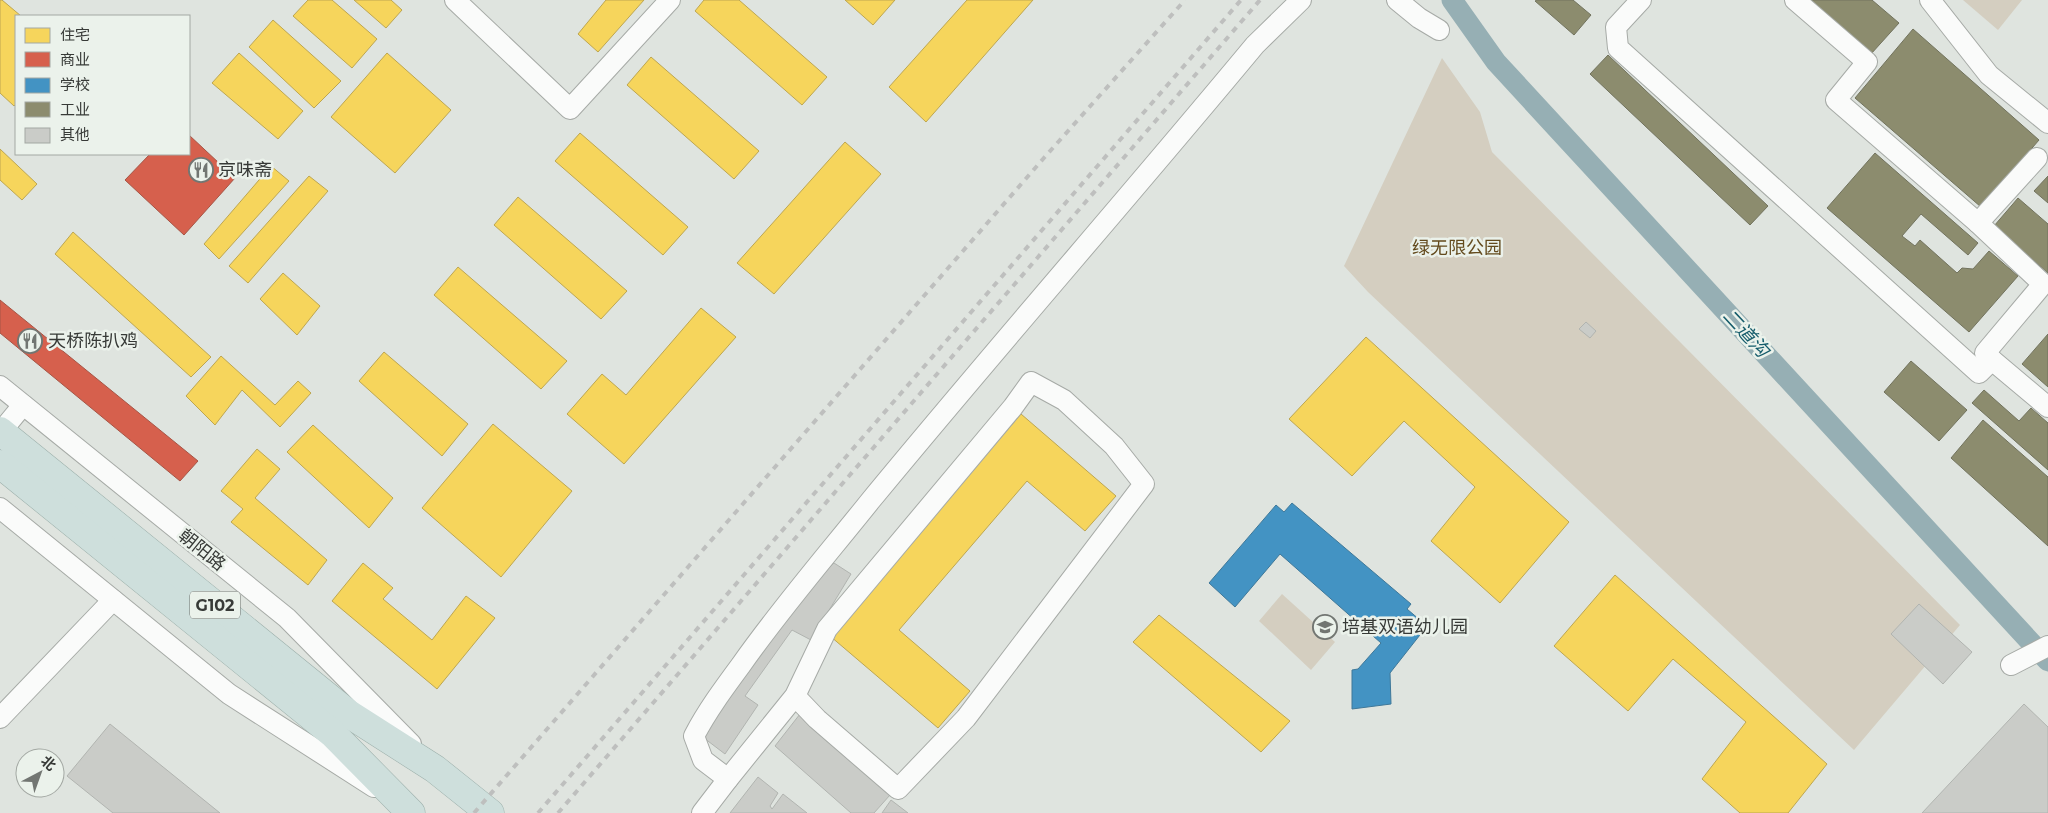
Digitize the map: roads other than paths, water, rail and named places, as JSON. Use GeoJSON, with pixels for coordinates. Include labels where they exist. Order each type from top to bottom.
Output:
{"type":"FeatureCollection","features":[{"type":"Feature","properties":{"kind":"highway","name":"朝阳路"},"geometry":{"type":"LineString","coordinates":[[0,432],[349,714],[435,769],[490,813]]}},
{"type":"Feature","properties":{"kind":"highway","name":"G102"},"geometry":{"type":"LineString","coordinates":[[0,464],[332,733],[407,809]]}},
{"type":"Feature","properties":{"kind":"street"},"geometry":{"type":"LineString","coordinates":[[456,0],[570,110],[670,0]]}},
{"type":"Feature","properties":{"kind":"street"},"geometry":{"type":"LineString","coordinates":[[728,779],[703,760],[694,736],[705,715],[752,648],[932,425],[1004,344],[1255,45],[1301,0]]}},
{"type":"Feature","properties":{"kind":"street"},"geometry":{"type":"LineString","coordinates":[[1397,0],[1419,18],[1439,30]]}},
{"type":"Feature","properties":{"kind":"street"},"geometry":{"type":"LineString","coordinates":[[1641,0],[1616,27],[1618,48],[1979,374],[1992,360]]}},
{"type":"Feature","properties":{"kind":"street"},"geometry":{"type":"LineString","coordinates":[[1795,0],[1867,62],[1836,100],[1978,223],[2043,284],[1985,353],[2048,407]]}},
{"type":"Feature","properties":{"kind":"street"},"geometry":{"type":"LineString","coordinates":[[1930,0],[1988,75],[2048,123]]}},
{"type":"Feature","properties":{"kind":"street"},"geometry":{"type":"LineString","coordinates":[[1978,223],[2037,158]]}},
{"type":"Feature","properties":{"kind":"street"},"geometry":{"type":"LineString","coordinates":[[702,813],[795,696],[827,629],[1031,382],[1064,400],[1114,446],[1144,484],[966,718],[898,789],[817,719],[795,696]]}},
{"type":"Feature","properties":{"kind":"street","name":"朝阳路"},"geometry":{"type":"LineString","coordinates":[[0,386],[287,618],[435,769]]}},
{"type":"Feature","properties":{"kind":"street"},"geometry":{"type":"LineString","coordinates":[[0,432],[23,405]]}},
{"type":"Feature","properties":{"kind":"street"},"geometry":{"type":"LineString","coordinates":[[0,508],[228,694],[407,809]]}},
{"type":"Feature","properties":{"kind":"street"},"geometry":{"type":"LineString","coordinates":[[0,718],[113,600]]}},
{"type":"Feature","properties":{"kind":"street"},"geometry":{"type":"LineString","coordinates":[[2012,665],[2048,646]]}},
{"type":"Feature","properties":{"kind":"waterway","name":"二道沟"},"geometry":{"type":"LineString","coordinates":[[1452,0],[1496,62],[2048,661]]}},
{"type":"Feature","properties":{"kind":"railway"},"geometry":{"type":"LineString","coordinates":[[474,813],[1043,159],[1185,0]]}},
{"type":"Feature","properties":{"kind":"railway"},"geometry":{"type":"LineString","coordinates":[[538,813],[1241,0]]}},
{"type":"Feature","properties":{"kind":"railway"},"geometry":{"type":"LineString","coordinates":[[558,813],[1260,0]]}},
{"type":"Feature","properties":{"kind":"place","name":"京味斋"},"geometry":{"type":"Point","coordinates":[201,170]}},
{"type":"Feature","properties":{"kind":"place","name":"天桥陈扒鸡"},"geometry":{"type":"Point","coordinates":[30,341]}},
{"type":"Feature","properties":{"kind":"place","name":"培基双语幼儿园"},"geometry":{"type":"Point","coordinates":[1325,627]}},
{"type":"Feature","properties":{"kind":"park label","name":"绿无限公园"},"geometry":{"type":"Point","coordinates":[1457,248]}}]}
